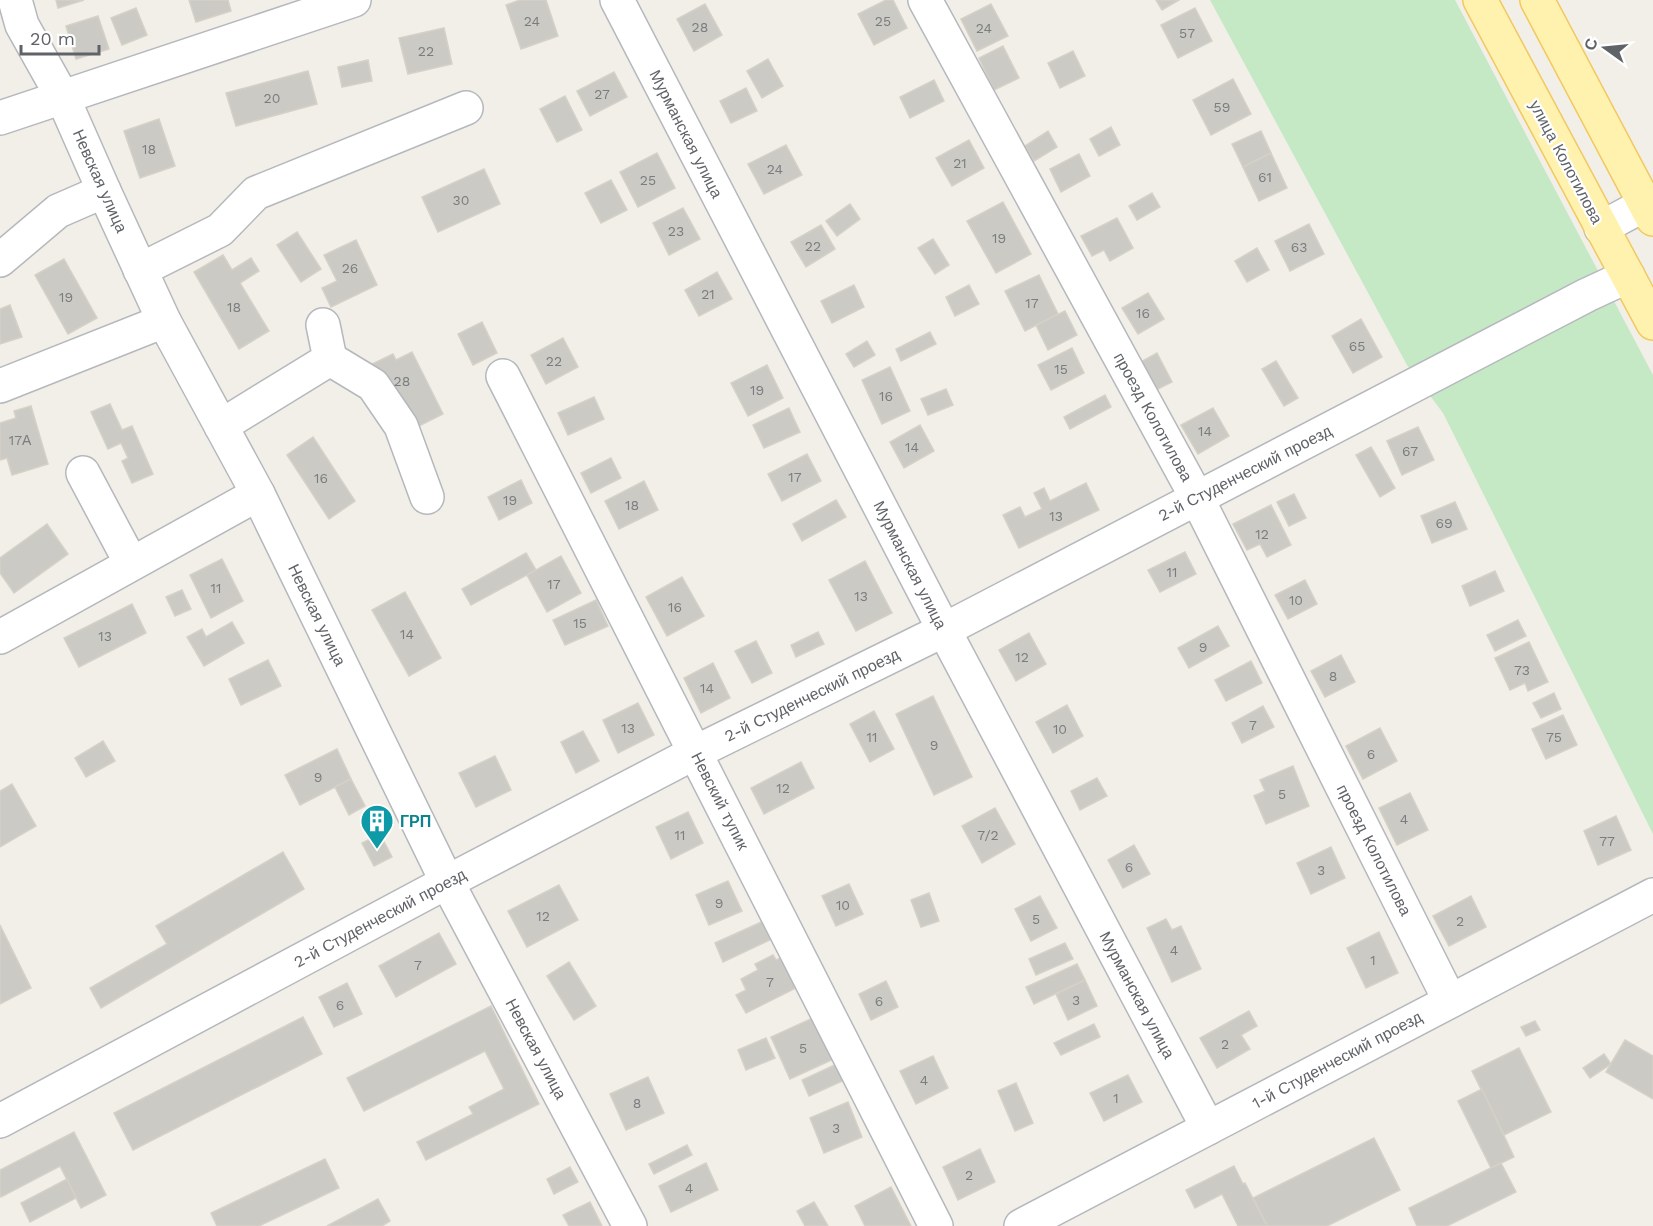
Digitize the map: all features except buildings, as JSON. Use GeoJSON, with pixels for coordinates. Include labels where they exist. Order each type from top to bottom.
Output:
{"type":"FeatureCollection","features":[{"type":"Feature","properties":{"kind":"main road","name":"улица Колотилова"},"geometry":{"type":"LineString","coordinates":[[1480,0],[1653,323]]}},
{"type":"Feature","properties":{"kind":"main road"},"geometry":{"type":"LineString","coordinates":[[1537,0],[1650,207]]}},
{"type":"Feature","properties":{"kind":"street","name":"Невская улица"},"geometry":{"type":"LineString","coordinates":[[15,0],[22,26],[63,98],[164,321],[258,494],[447,882],[630,1226]]}},
{"type":"Feature","properties":{"kind":"street"},"geometry":{"type":"LineString","coordinates":[[0,118],[354,0]]}},
{"type":"Feature","properties":{"kind":"street","name":"Мурманская улица"},"geometry":{"type":"LineString","coordinates":[[617,0],[944,630],[1208,1128]]}},
{"type":"Feature","properties":{"kind":"street","name":"проезд Колотилова"},"geometry":{"type":"LineString","coordinates":[[925,0],[1197,498],[1450,1001]]}},
{"type":"Feature","properties":{"kind":"street"},"geometry":{"type":"LineString","coordinates":[[141,270],[220,230],[256,193],[466,108]]}},
{"type":"Feature","properties":{"kind":"street"},"geometry":{"type":"LineString","coordinates":[[0,260],[58,211],[104,191]]}},
{"type":"Feature","properties":{"kind":"street"},"geometry":{"type":"LineString","coordinates":[[1601,228],[1650,207]]}},
{"type":"Feature","properties":{"kind":"street","name":"2-й Студенческий проезд"},"geometry":{"type":"LineString","coordinates":[[0,1120],[696,752],[944,630],[1587,295],[1628,276]]}},
{"type":"Feature","properties":{"kind":"street"},"geometry":{"type":"LineString","coordinates":[[0,386],[164,321]]}},
{"type":"Feature","properties":{"kind":"street"},"geometry":{"type":"LineString","coordinates":[[323,325],[330,358],[374,385],[401,426],[427,497]]}},
{"type":"Feature","properties":{"kind":"street"},"geometry":{"type":"LineString","coordinates":[[221,426],[330,358]]}},
{"type":"Feature","properties":{"kind":"street","name":"Невский тупик"},"geometry":{"type":"LineString","coordinates":[[503,376],[936,1226]]}},
{"type":"Feature","properties":{"kind":"street"},"geometry":{"type":"LineString","coordinates":[[84,473],[131,563]]}},
{"type":"Feature","properties":{"kind":"street"},"geometry":{"type":"LineString","coordinates":[[0,638],[258,494]]}},
{"type":"Feature","properties":{"kind":"street","name":"1-й Студенческий проезд"},"geometry":{"type":"LineString","coordinates":[[1021,1226],[1653,895]]}},
{"type":"Feature","properties":{"kind":"green space"},"geometry":{"type":"Polygon","coordinates":[[[1210,0],[1455,0],[1653,375],[1653,834],[1443,413],[1407,365],[1210,0]]]}},
{"type":"Feature","properties":{"kind":"place","name":"ГРП"},"geometry":{"type":"Point","coordinates":[377,850]}}]}
